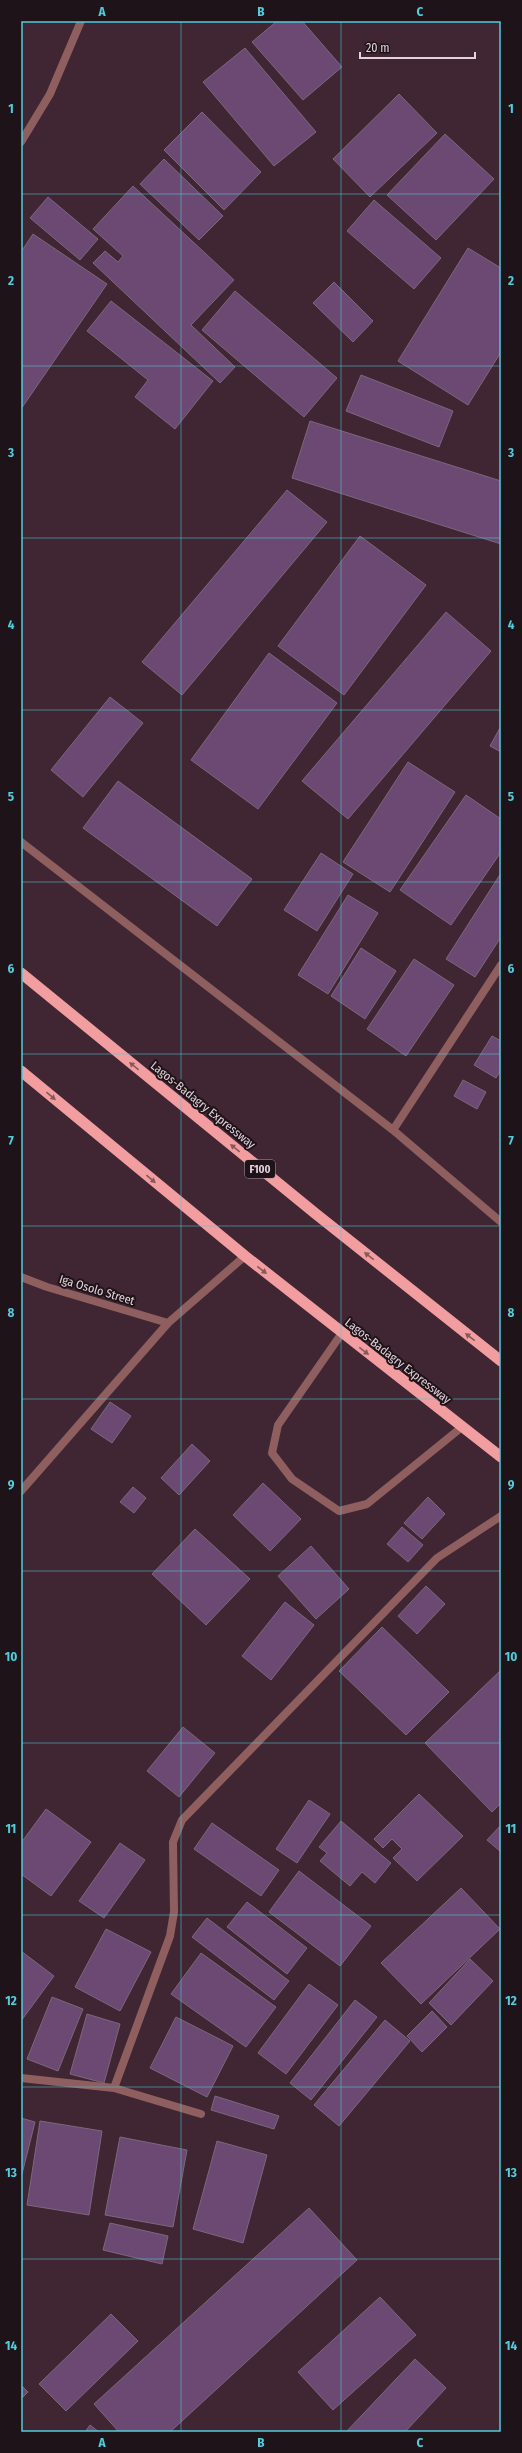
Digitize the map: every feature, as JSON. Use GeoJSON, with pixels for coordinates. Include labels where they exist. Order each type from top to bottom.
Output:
{"type":"FeatureCollection","features":[{"type":"Feature","properties":{"kind":"highway","name":"Lagos-Badagry Expressway"},"geometry":{"type":"LineString","coordinates":[[21,973],[309,1209],[501,1361]]}},
{"type":"Feature","properties":{"kind":"highway","name":"Lagos-Badagry Expressway"},"geometry":{"type":"LineString","coordinates":[[21,1071],[245,1256],[342,1334],[501,1457]]}},
{"type":"Feature","properties":{"kind":"street"},"geometry":{"type":"LineString","coordinates":[[21,142],[50,94],[81,21]]}},
{"type":"Feature","properties":{"kind":"street"},"geometry":{"type":"LineString","coordinates":[[21,842],[393,1130],[501,1222]]}},
{"type":"Feature","properties":{"kind":"street"},"geometry":{"type":"LineString","coordinates":[[393,1130],[501,964]]}},
{"type":"Feature","properties":{"kind":"street"},"geometry":{"type":"LineString","coordinates":[[21,1491],[168,1323],[245,1256]]}},
{"type":"Feature","properties":{"kind":"street","name":"Iga Osolo Street"},"geometry":{"type":"LineString","coordinates":[[21,1276],[47,1287],[168,1323]]}},
{"type":"Feature","properties":{"kind":"street"},"geometry":{"type":"LineString","coordinates":[[342,1334],[278,1426],[272,1453],[292,1479],[339,1511],[367,1504],[462,1427]]}},
{"type":"Feature","properties":{"kind":"street"},"geometry":{"type":"LineString","coordinates":[[114,2088],[170,1936],[174,1912],[173,1842],[182,1820],[437,1558],[501,1516]]}},
{"type":"Feature","properties":{"kind":"street"},"geometry":{"type":"LineString","coordinates":[[21,2078],[114,2088],[201,2114]]}},
{"type":"Feature","properties":{"kind":"building"},"geometry":{"type":"Polygon","coordinates":[[[277,21],[302,21],[342,67],[303,100],[252,42],[277,21]]]}},
{"type":"Feature","properties":{"kind":"building"},"geometry":{"type":"Polygon","coordinates":[[[245,48],[316,132],[274,166],[203,82],[245,48]]]}},
{"type":"Feature","properties":{"kind":"building"},"geometry":{"type":"Polygon","coordinates":[[[399,94],[437,133],[370,197],[333,159],[399,94]]]}},
{"type":"Feature","properties":{"kind":"building"},"geometry":{"type":"Polygon","coordinates":[[[202,112],[261,172],[224,210],[164,150],[202,112]]]}},
{"type":"Feature","properties":{"kind":"building"},"geometry":{"type":"Polygon","coordinates":[[[445,134],[494,179],[436,240],[387,195],[445,134]]]}},
{"type":"Feature","properties":{"kind":"building"},"geometry":{"type":"Polygon","coordinates":[[[164,159],[223,216],[199,240],[140,184],[164,159]]]}},
{"type":"Feature","properties":{"kind":"building"},"geometry":{"type":"Polygon","coordinates":[[[133,186],[234,280],[191,325],[235,367],[220,383],[93,263],[105,251],[118,262],[123,256],[93,229],[133,186]]]}},
{"type":"Feature","properties":{"kind":"building"},"geometry":{"type":"Polygon","coordinates":[[[48,197],[98,239],[80,260],[30,218],[48,197]]]}},
{"type":"Feature","properties":{"kind":"building"},"geometry":{"type":"Polygon","coordinates":[[[374,200],[441,258],[414,289],[347,231],[374,200]]]}},
{"type":"Feature","properties":{"kind":"building"},"geometry":{"type":"Polygon","coordinates":[[[33,234],[107,284],[21,409],[21,252],[33,234]]]}},
{"type":"Feature","properties":{"kind":"building"},"geometry":{"type":"Polygon","coordinates":[[[468,248],[501,268],[501,352],[468,405],[398,361],[468,248]]]}},
{"type":"Feature","properties":{"kind":"building"},"geometry":{"type":"Polygon","coordinates":[[[334,282],[373,321],[353,342],[313,303],[334,282]]]}},
{"type":"Feature","properties":{"kind":"building"},"geometry":{"type":"Polygon","coordinates":[[[235,291],[337,378],[304,417],[202,330],[235,291]]]}},
{"type":"Feature","properties":{"kind":"building"},"geometry":{"type":"Polygon","coordinates":[[[111,301],[213,381],[175,429],[135,397],[148,380],[87,331],[111,301]]]}},
{"type":"Feature","properties":{"kind":"building"},"geometry":{"type":"Polygon","coordinates":[[[361,375],[453,411],[439,447],[346,411],[361,375]]]}},
{"type":"Feature","properties":{"kind":"building"},"geometry":{"type":"Polygon","coordinates":[[[310,421],[501,481],[501,544],[292,478],[310,421]]]}},
{"type":"Feature","properties":{"kind":"building"},"geometry":{"type":"Polygon","coordinates":[[[287,490],[327,522],[182,695],[142,662],[287,490]]]}},
{"type":"Feature","properties":{"kind":"building"},"geometry":{"type":"Polygon","coordinates":[[[360,536],[426,585],[344,695],[278,646],[360,536]]]}},
{"type":"Feature","properties":{"kind":"building"},"geometry":{"type":"Polygon","coordinates":[[[446,612],[491,651],[348,819],[302,781],[446,612]]]}},
{"type":"Feature","properties":{"kind":"building"},"geometry":{"type":"Polygon","coordinates":[[[269,653],[337,703],[258,809],[191,760],[269,653]]]}},
{"type":"Feature","properties":{"kind":"building"},"geometry":{"type":"Polygon","coordinates":[[[110,697],[143,723],[83,797],[51,770],[110,697]]]}},
{"type":"Feature","properties":{"kind":"building"},"geometry":{"type":"Polygon","coordinates":[[[501,726],[501,752],[490,746],[501,726]]]}},
{"type":"Feature","properties":{"kind":"building"},"geometry":{"type":"Polygon","coordinates":[[[408,762],[455,792],[390,892],[343,862],[408,762]]]}},
{"type":"Feature","properties":{"kind":"building"},"geometry":{"type":"Polygon","coordinates":[[[118,781],[252,879],[217,926],[83,828],[118,781]]]}},
{"type":"Feature","properties":{"kind":"building"},"geometry":{"type":"Polygon","coordinates":[[[466,795],[501,819],[501,852],[451,925],[400,890],[466,795]]]}},
{"type":"Feature","properties":{"kind":"building"},"geometry":{"type":"Polygon","coordinates":[[[321,853],[353,874],[317,931],[284,910],[321,853]]]}},
{"type":"Feature","properties":{"kind":"building"},"geometry":{"type":"Polygon","coordinates":[[[501,873],[501,937],[475,977],[446,959],[501,873]]]}},
{"type":"Feature","properties":{"kind":"building"},"geometry":{"type":"Polygon","coordinates":[[[348,895],[378,913],[328,994],[298,975],[348,895]]]}},
{"type":"Feature","properties":{"kind":"building"},"geometry":{"type":"Polygon","coordinates":[[[361,948],[396,971],[365,1019],[331,996],[361,948]]]}},
{"type":"Feature","properties":{"kind":"building"},"geometry":{"type":"Polygon","coordinates":[[[414,959],[454,985],[406,1056],[367,1029],[414,959]]]}},
{"type":"Feature","properties":{"kind":"building"},"geometry":{"type":"Polygon","coordinates":[[[492,1036],[501,1041],[501,1070],[496,1078],[474,1065],[492,1036]]]}},
{"type":"Feature","properties":{"kind":"building"},"geometry":{"type":"Polygon","coordinates":[[[463,1080],[486,1092],[477,1109],[454,1096],[463,1080]]]}},
{"type":"Feature","properties":{"kind":"building"},"geometry":{"type":"Polygon","coordinates":[[[110,1402],[131,1416],[112,1443],[91,1429],[110,1402]]]}},
{"type":"Feature","properties":{"kind":"building"},"geometry":{"type":"Polygon","coordinates":[[[192,1444],[210,1461],[179,1495],[161,1478],[192,1444]]]}},
{"type":"Feature","properties":{"kind":"building"},"geometry":{"type":"Polygon","coordinates":[[[263,1483],[301,1519],[270,1551],[233,1515],[263,1483]]]}},
{"type":"Feature","properties":{"kind":"building"},"geometry":{"type":"Polygon","coordinates":[[[133,1487],[146,1498],[134,1513],[120,1502],[133,1487]]]}},
{"type":"Feature","properties":{"kind":"building"},"geometry":{"type":"Polygon","coordinates":[[[428,1497],[445,1514],[422,1539],[404,1523],[428,1497]]]}},
{"type":"Feature","properties":{"kind":"building"},"geometry":{"type":"Polygon","coordinates":[[[402,1527],[423,1545],[408,1562],[387,1544],[402,1527]]]}},
{"type":"Feature","properties":{"kind":"building"},"geometry":{"type":"Polygon","coordinates":[[[195,1529],[250,1579],[206,1625],[152,1574],[195,1529]]]}},
{"type":"Feature","properties":{"kind":"building"},"geometry":{"type":"Polygon","coordinates":[[[311,1546],[349,1589],[316,1619],[278,1576],[311,1546]]]}},
{"type":"Feature","properties":{"kind":"building"},"geometry":{"type":"Polygon","coordinates":[[[426,1586],[445,1604],[417,1634],[398,1616],[426,1586]]]}},
{"type":"Feature","properties":{"kind":"building"},"geometry":{"type":"Polygon","coordinates":[[[285,1602],[314,1625],[271,1680],[242,1656],[285,1602]]]}},
{"type":"Feature","properties":{"kind":"building"},"geometry":{"type":"Polygon","coordinates":[[[382,1627],[449,1692],[406,1735],[339,1671],[382,1627]]]}},
{"type":"Feature","properties":{"kind":"building"},"geometry":{"type":"Polygon","coordinates":[[[501,1670],[501,1803],[492,1812],[425,1743],[501,1670]]]}},
{"type":"Feature","properties":{"kind":"building"},"geometry":{"type":"Polygon","coordinates":[[[183,1727],[215,1753],[179,1797],[147,1771],[183,1727]]]}},
{"type":"Feature","properties":{"kind":"building"},"geometry":{"type":"Polygon","coordinates":[[[419,1794],[463,1836],[417,1881],[393,1858],[402,1849],[392,1839],[383,1848],[374,1839],[419,1794]]]}},
{"type":"Feature","properties":{"kind":"building"},"geometry":{"type":"Polygon","coordinates":[[[309,1800],[330,1814],[297,1863],[276,1849],[309,1800]]]}},
{"type":"Feature","properties":{"kind":"building"},"geometry":{"type":"Polygon","coordinates":[[[46,1809],[91,1842],[51,1896],[21,1874],[21,1843],[46,1809]]]}},
{"type":"Feature","properties":{"kind":"building"},"geometry":{"type":"Polygon","coordinates":[[[341,1821],[391,1863],[375,1883],[362,1872],[350,1886],[320,1861],[327,1853],[319,1847],[341,1821]]]}},
{"type":"Feature","properties":{"kind":"building"},"geometry":{"type":"Polygon","coordinates":[[[212,1823],[279,1870],[261,1896],[194,1849],[212,1823]]]}},
{"type":"Feature","properties":{"kind":"building"},"geometry":{"type":"Polygon","coordinates":[[[501,1825],[501,1852],[487,1840],[501,1825]]]}},
{"type":"Feature","properties":{"kind":"building"},"geometry":{"type":"Polygon","coordinates":[[[120,1843],[145,1860],[104,1918],[79,1901],[120,1843]]]}},
{"type":"Feature","properties":{"kind":"building"},"geometry":{"type":"Polygon","coordinates":[[[299,1871],[371,1926],[340,1966],[269,1912],[299,1871]]]}},
{"type":"Feature","properties":{"kind":"building"},"geometry":{"type":"Polygon","coordinates":[[[461,1888],[500,1929],[421,2004],[381,1963],[461,1888]]]}},
{"type":"Feature","properties":{"kind":"building"},"geometry":{"type":"Polygon","coordinates":[[[247,1902],[307,1948],[287,1974],[227,1927],[247,1902]]]}},
{"type":"Feature","properties":{"kind":"building"},"geometry":{"type":"Polygon","coordinates":[[[207,1918],[289,1981],[274,2000],[192,1937],[207,1918]]]}},
{"type":"Feature","properties":{"kind":"building"},"geometry":{"type":"Polygon","coordinates":[[[106,1929],[151,1952],[120,2011],[75,1987],[106,1929]]]}},
{"type":"Feature","properties":{"kind":"building"},"geometry":{"type":"Polygon","coordinates":[[[21,1951],[54,1976],[21,2021],[21,1951]]]}},
{"type":"Feature","properties":{"kind":"building"},"geometry":{"type":"Polygon","coordinates":[[[201,1953],[276,2007],[246,2047],[171,1994],[201,1953]]]}},
{"type":"Feature","properties":{"kind":"building"},"geometry":{"type":"Polygon","coordinates":[[[470,1959],[493,1981],[451,2025],[429,2003],[470,1959]]]}},
{"type":"Feature","properties":{"kind":"building"},"geometry":{"type":"Polygon","coordinates":[[[309,1984],[338,2005],[286,2074],[258,2053],[309,1984]]]}},
{"type":"Feature","properties":{"kind":"building"},"geometry":{"type":"Polygon","coordinates":[[[52,1997],[83,2009],[58,2071],[27,2059],[52,1997]]]}},
{"type":"Feature","properties":{"kind":"building"},"geometry":{"type":"Polygon","coordinates":[[[355,2000],[377,2017],[311,2100],[290,2083],[355,2000]]]}},
{"type":"Feature","properties":{"kind":"building"},"geometry":{"type":"Polygon","coordinates":[[[432,2011],[447,2027],[422,2052],[407,2036],[432,2011]]]}},
{"type":"Feature","properties":{"kind":"building"},"geometry":{"type":"Polygon","coordinates":[[[87,2014],[120,2024],[104,2083],[70,2074],[87,2014]]]}},
{"type":"Feature","properties":{"kind":"building"},"geometry":{"type":"Polygon","coordinates":[[[176,2017],[233,2046],[207,2097],[150,2068],[176,2017]]]}},
{"type":"Feature","properties":{"kind":"building"},"geometry":{"type":"Polygon","coordinates":[[[385,2020],[410,2041],[339,2126],[314,2105],[385,2020]]]}},
{"type":"Feature","properties":{"kind":"building"},"geometry":{"type":"Polygon","coordinates":[[[215,2096],[279,2116],[274,2129],[211,2110],[215,2096]]]}},
{"type":"Feature","properties":{"kind":"building"},"geometry":{"type":"Polygon","coordinates":[[[21,2118],[35,2122],[21,2178],[21,2118]]]}},
{"type":"Feature","properties":{"kind":"building"},"geometry":{"type":"Polygon","coordinates":[[[40,2121],[102,2131],[89,2215],[27,2205],[40,2121]]]}},
{"type":"Feature","properties":{"kind":"building"},"geometry":{"type":"Polygon","coordinates":[[[120,2137],[187,2150],[173,2227],[105,2215],[120,2137]]]}},
{"type":"Feature","properties":{"kind":"building"},"geometry":{"type":"Polygon","coordinates":[[[217,2141],[267,2155],[243,2243],[193,2229],[217,2141]]]}},
{"type":"Feature","properties":{"kind":"building"},"geometry":{"type":"Polygon","coordinates":[[[309,2208],[357,2260],[170,2432],[119,2432],[94,2404],[309,2208]]]}},
{"type":"Feature","properties":{"kind":"building"},"geometry":{"type":"Polygon","coordinates":[[[110,2223],[168,2236],[162,2264],[103,2250],[110,2223]]]}},
{"type":"Feature","properties":{"kind":"building"},"geometry":{"type":"Polygon","coordinates":[[[380,2297],[416,2335],[333,2410],[298,2372],[380,2297]]]}},
{"type":"Feature","properties":{"kind":"building"},"geometry":{"type":"Polygon","coordinates":[[[111,2314],[138,2341],[66,2411],[39,2384],[111,2314]]]}},
{"type":"Feature","properties":{"kind":"building"},"geometry":{"type":"Polygon","coordinates":[[[415,2359],[446,2388],[405,2432],[346,2432],[415,2359]]]}},
{"type":"Feature","properties":{"kind":"building"},"geometry":{"type":"Polygon","coordinates":[[[21,2385],[28,2392],[21,2399],[21,2385]]]}},
{"type":"Feature","properties":{"kind":"building"},"geometry":{"type":"Polygon","coordinates":[[[90,2425],[99,2432],[85,2432],[90,2425]]]}}]}
